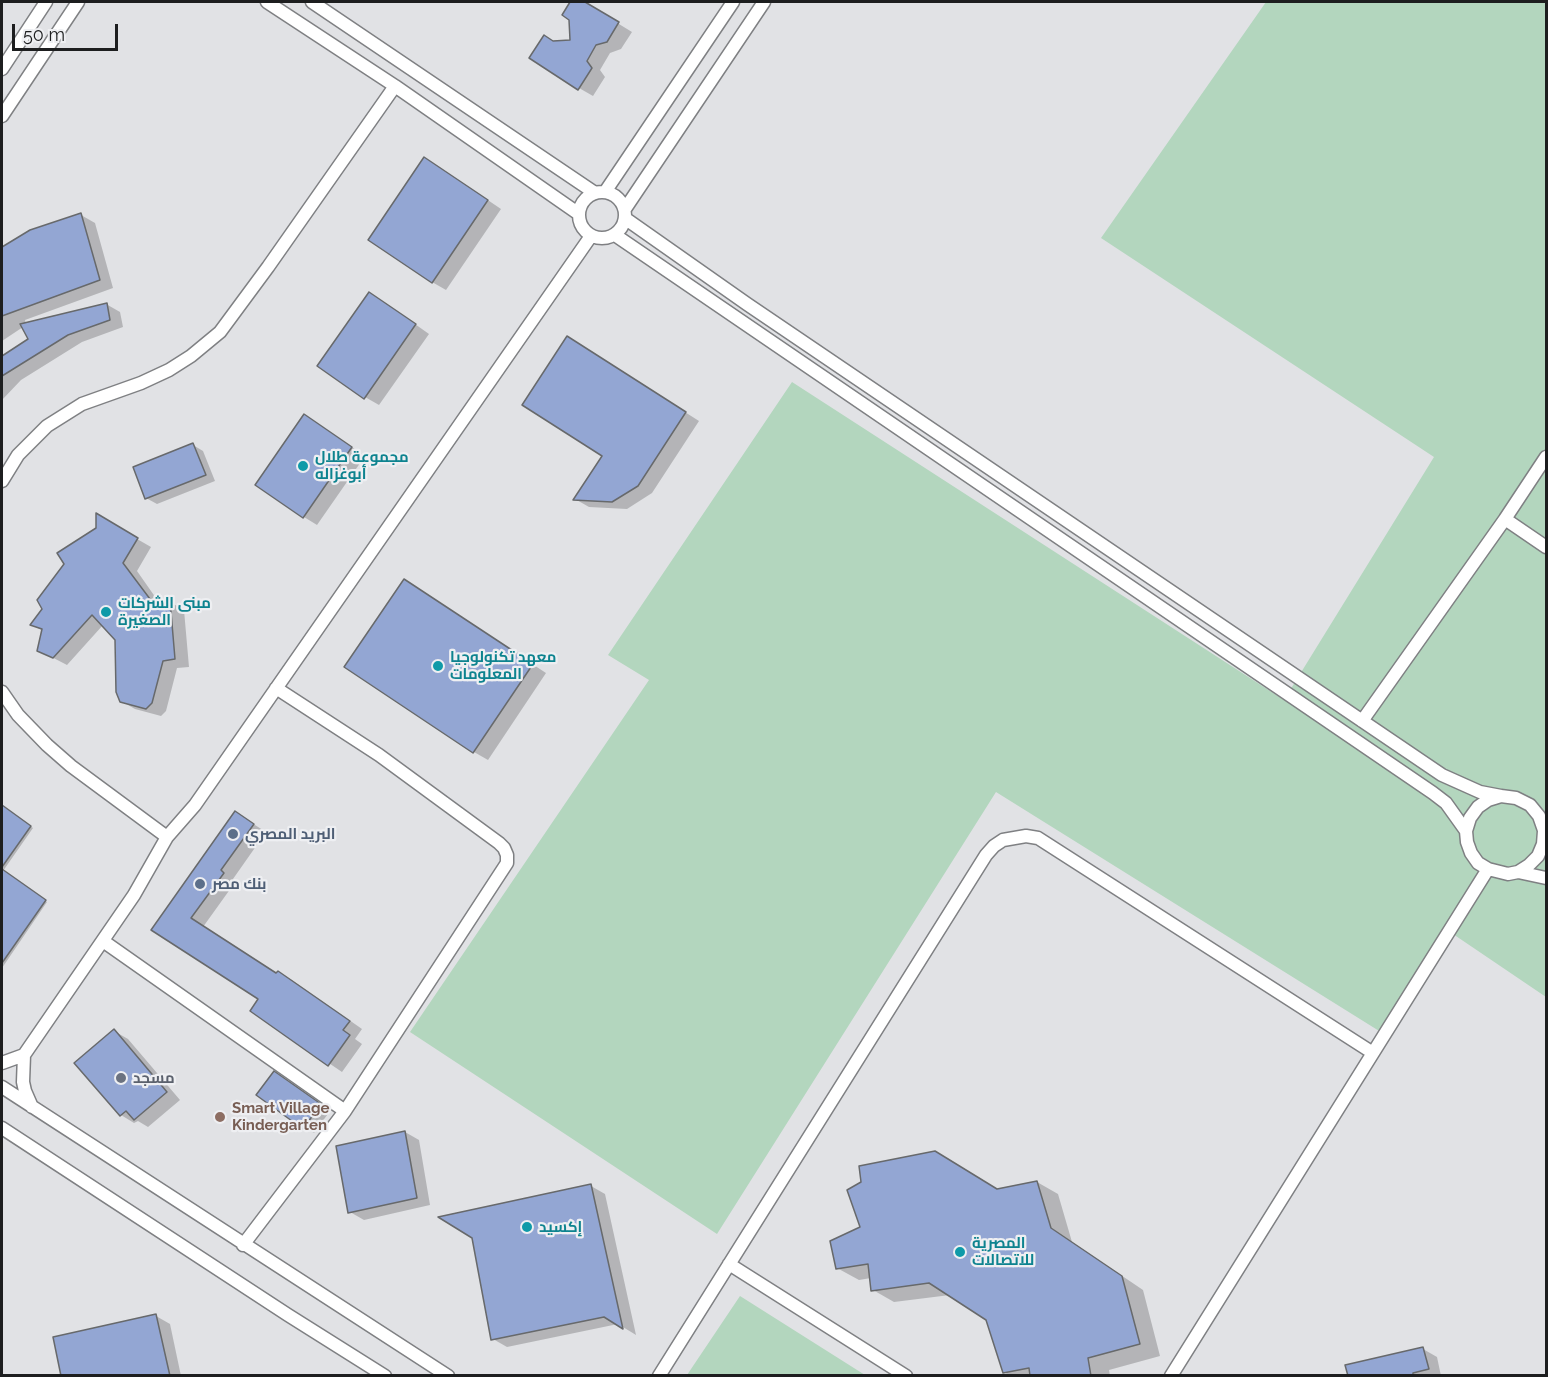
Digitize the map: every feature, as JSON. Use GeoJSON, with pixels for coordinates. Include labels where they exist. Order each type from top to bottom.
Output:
{"type":"FeatureCollection","features":[{"type":"Feature","properties":{"kind":"street"},"geometry":{"type":"LineString","coordinates":[[2,69],[46,2]]}},
{"type":"Feature","properties":{"kind":"street"},"geometry":{"type":"LineString","coordinates":[[2,116],[78,2]]}},
{"type":"Feature","properties":{"kind":"street"},"geometry":{"type":"LineString","coordinates":[[267,2],[395,86],[579,214]]}},
{"type":"Feature","properties":{"kind":"street"},"geometry":{"type":"LineString","coordinates":[[312,2],[600,193],[617,198],[625,214],[747,304],[1442,775],[1480,792],[1516,798],[1530,805],[1539,816],[1545,833],[1543,844],[1538,856],[1529,865],[1518,872],[1508,874],[1488,869],[1478,863],[1467,842],[1470,818],[1478,807],[1488,800],[1501,796]]}},
{"type":"Feature","properties":{"kind":"street"},"geometry":{"type":"LineString","coordinates":[[733,2],[600,193],[584,201],[579,214],[582,226],[591,236],[603,239],[615,235],[624,225],[625,214],[764,2]]}},
{"type":"Feature","properties":{"kind":"street"},"geometry":{"type":"LineString","coordinates":[[2,481],[18,455],[47,426],[82,404],[170,370],[220,332],[395,86]]}},
{"type":"Feature","properties":{"kind":"street"},"geometry":{"type":"LineString","coordinates":[[615,235],[1433,793],[1446,803],[1467,831]]}},
{"type":"Feature","properties":{"kind":"street"},"geometry":{"type":"LineString","coordinates":[[32,1107],[23,1082],[24,1055],[134,895],[167,837],[195,805],[591,236]]}},
{"type":"Feature","properties":{"kind":"street"},"geometry":{"type":"LineString","coordinates":[[1362,721],[1506,519],[1546,457]]}},
{"type":"Feature","properties":{"kind":"street"},"geometry":{"type":"LineString","coordinates":[[1506,519],[1546,547]]}},
{"type":"Feature","properties":{"kind":"street"},"geometry":{"type":"LineString","coordinates":[[243,1245],[345,1111],[507,863],[507,855],[499,843],[388,762],[276,688]]}},
{"type":"Feature","properties":{"kind":"street"},"geometry":{"type":"LineString","coordinates":[[2,692],[18,715],[70,766],[167,837]]}},
{"type":"Feature","properties":{"kind":"street"},"geometry":{"type":"LineString","coordinates":[[659,1376],[986,855],[1003,840],[1026,836],[1038,838],[1373,1053]]}},
{"type":"Feature","properties":{"kind":"street"},"geometry":{"type":"LineString","coordinates":[[1171,1376],[1488,869]]}},
{"type":"Feature","properties":{"kind":"street"},"geometry":{"type":"LineString","coordinates":[[1518,872],[1546,878]]}},
{"type":"Feature","properties":{"kind":"street"},"geometry":{"type":"LineString","coordinates":[[103,941],[345,1111]]}},
{"type":"Feature","properties":{"kind":"street"},"geometry":{"type":"LineString","coordinates":[[2,1063],[24,1055]]}},
{"type":"Feature","properties":{"kind":"street"},"geometry":{"type":"LineString","coordinates":[[2,1087],[448,1376]]}},
{"type":"Feature","properties":{"kind":"street"},"geometry":{"type":"LineString","coordinates":[[2,1128],[385,1376]]}},
{"type":"Feature","properties":{"kind":"street"},"geometry":{"type":"LineString","coordinates":[[729,1264],[906,1376]]}},
{"type":"Feature","properties":{"kind":"green space"},"geometry":{"type":"Polygon","coordinates":[[[1266,2],[1546,2],[1546,997],[1450,932],[1384,1034],[996,792],[717,1234],[410,1032],[649,680],[608,655],[792,382],[1284,700],[1434,457],[1101,238],[1266,2]]]}},
{"type":"Feature","properties":{"kind":"green space"},"geometry":{"type":"Polygon","coordinates":[[[740,1296],[865,1375],[687,1375],[740,1296]]]}},
{"type":"Feature","properties":{"kind":"building"},"geometry":{"type":"Polygon","coordinates":[[[570,2],[585,2],[619,22],[607,42],[596,45],[587,61],[592,68],[578,90],[529,58],[544,35],[553,41],[570,40],[569,20],[562,15],[570,2]]]}},
{"type":"Feature","properties":{"kind":"building"},"geometry":{"type":"Polygon","coordinates":[[[424,157],[488,200],[432,283],[368,240],[424,157]]]}},
{"type":"Feature","properties":{"kind":"building"},"geometry":{"type":"Polygon","coordinates":[[[81,213],[100,280],[2,316],[2,247],[30,230],[81,213]]]}},
{"type":"Feature","properties":{"kind":"building"},"geometry":{"type":"Polygon","coordinates":[[[369,292],[416,324],[364,399],[317,366],[369,292]]]}},
{"type":"Feature","properties":{"kind":"building"},"geometry":{"type":"Polygon","coordinates":[[[107,303],[110,320],[68,335],[2,376],[2,356],[28,339],[20,324],[107,303]]]}},
{"type":"Feature","properties":{"kind":"building"},"geometry":{"type":"Polygon","coordinates":[[[567,336],[686,412],[638,486],[612,502],[573,500],[602,456],[522,405],[567,336]]]}},
{"type":"Feature","properties":{"kind":"building","name":"مجموعة طلال أبوغزاله"},"geometry":{"type":"Polygon","coordinates":[[[304,414],[352,447],[303,518],[255,485],[304,414]]]}},
{"type":"Feature","properties":{"kind":"building"},"geometry":{"type":"Polygon","coordinates":[[[193,443],[206,475],[145,499],[133,467],[193,443]]]}},
{"type":"Feature","properties":{"kind":"building","name":"مبنى الشركات الصغيرة"},"geometry":{"type":"Polygon","coordinates":[[[96,513],[138,538],[123,563],[150,599],[170,600],[175,659],[163,661],[152,703],[146,709],[120,702],[116,692],[115,640],[92,615],[53,658],[37,651],[42,629],[30,625],[42,609],[37,600],[64,564],[57,553],[96,528],[96,513]]]}},
{"type":"Feature","properties":{"kind":"building","name":"معهد تكنولوجيا المعلومات"},"geometry":{"type":"Polygon","coordinates":[[[404,579],[533,664],[473,753],[344,667],[404,579]]]}},
{"type":"Feature","properties":{"kind":"building"},"geometry":{"type":"Polygon","coordinates":[[[2,805],[31,826],[2,867],[2,805]]]}},
{"type":"Feature","properties":{"kind":"building"},"geometry":{"type":"Polygon","coordinates":[[[235,811],[254,824],[221,870],[224,873],[191,918],[276,973],[278,971],[350,1021],[343,1030],[350,1035],[328,1066],[250,1011],[258,999],[151,930],[235,811]]]}},
{"type":"Feature","properties":{"kind":"building"},"geometry":{"type":"Polygon","coordinates":[[[2,869],[46,900],[2,963],[2,869]]]}},
{"type":"Feature","properties":{"kind":"building","name":"مسجد"},"geometry":{"type":"Polygon","coordinates":[[[114,1029],[167,1092],[134,1120],[126,1111],[120,1116],[74,1063],[114,1029]]]}},
{"type":"Feature","properties":{"kind":"building"},"geometry":{"type":"Polygon","coordinates":[[[274,1071],[321,1104],[303,1129],[256,1095],[274,1071]]]}},
{"type":"Feature","properties":{"kind":"building"},"geometry":{"type":"Polygon","coordinates":[[[405,1131],[417,1198],[348,1213],[336,1146],[405,1131]]]}},
{"type":"Feature","properties":{"kind":"building","name":"المصرية للاتصالات"},"geometry":{"type":"Polygon","coordinates":[[[935,1151],[997,1189],[1037,1181],[1051,1228],[1122,1276],[1140,1344],[1088,1358],[1091,1376],[1030,1376],[1029,1368],[1003,1373],[986,1320],[929,1283],[871,1291],[868,1264],[836,1269],[830,1241],[860,1227],[847,1190],[861,1182],[859,1166],[935,1151]]]}},
{"type":"Feature","properties":{"kind":"building","name":"إكسيد"},"geometry":{"type":"Polygon","coordinates":[[[591,1184],[623,1329],[604,1317],[491,1340],[472,1238],[438,1217],[591,1184]]]}},
{"type":"Feature","properties":{"kind":"building"},"geometry":{"type":"Polygon","coordinates":[[[156,1314],[170,1376],[61,1376],[53,1337],[156,1314]]]}},
{"type":"Feature","properties":{"kind":"building"},"geometry":{"type":"Polygon","coordinates":[[[1423,1347],[1429,1369],[1413,1373],[1413,1376],[1348,1376],[1345,1365],[1423,1347]]]}},
{"type":"Feature","properties":{"kind":"place","name":"مجموعة طلال أبوغزاله"},"geometry":{"type":"Point","coordinates":[303,466]}},
{"type":"Feature","properties":{"kind":"place","name":"مبنى الشركات الصغيرة"},"geometry":{"type":"Point","coordinates":[106,612]}},
{"type":"Feature","properties":{"kind":"place","name":"معهد تكنولوجيا المعلومات"},"geometry":{"type":"Point","coordinates":[438,666]}},
{"type":"Feature","properties":{"kind":"place","name":"البريد المصري"},"geometry":{"type":"Point","coordinates":[233,834]}},
{"type":"Feature","properties":{"kind":"place","name":"بنك مصر"},"geometry":{"type":"Point","coordinates":[200,884]}},
{"type":"Feature","properties":{"kind":"place","name":"مسجد"},"geometry":{"type":"Point","coordinates":[121,1078]}},
{"type":"Feature","properties":{"kind":"place","name":"Smart Village Kindergarten"},"geometry":{"type":"Point","coordinates":[220,1117]}},
{"type":"Feature","properties":{"kind":"place","name":"إكسيد"},"geometry":{"type":"Point","coordinates":[527,1227]}},
{"type":"Feature","properties":{"kind":"place","name":"المصرية للاتصالات"},"geometry":{"type":"Point","coordinates":[960,1252]}}]}
